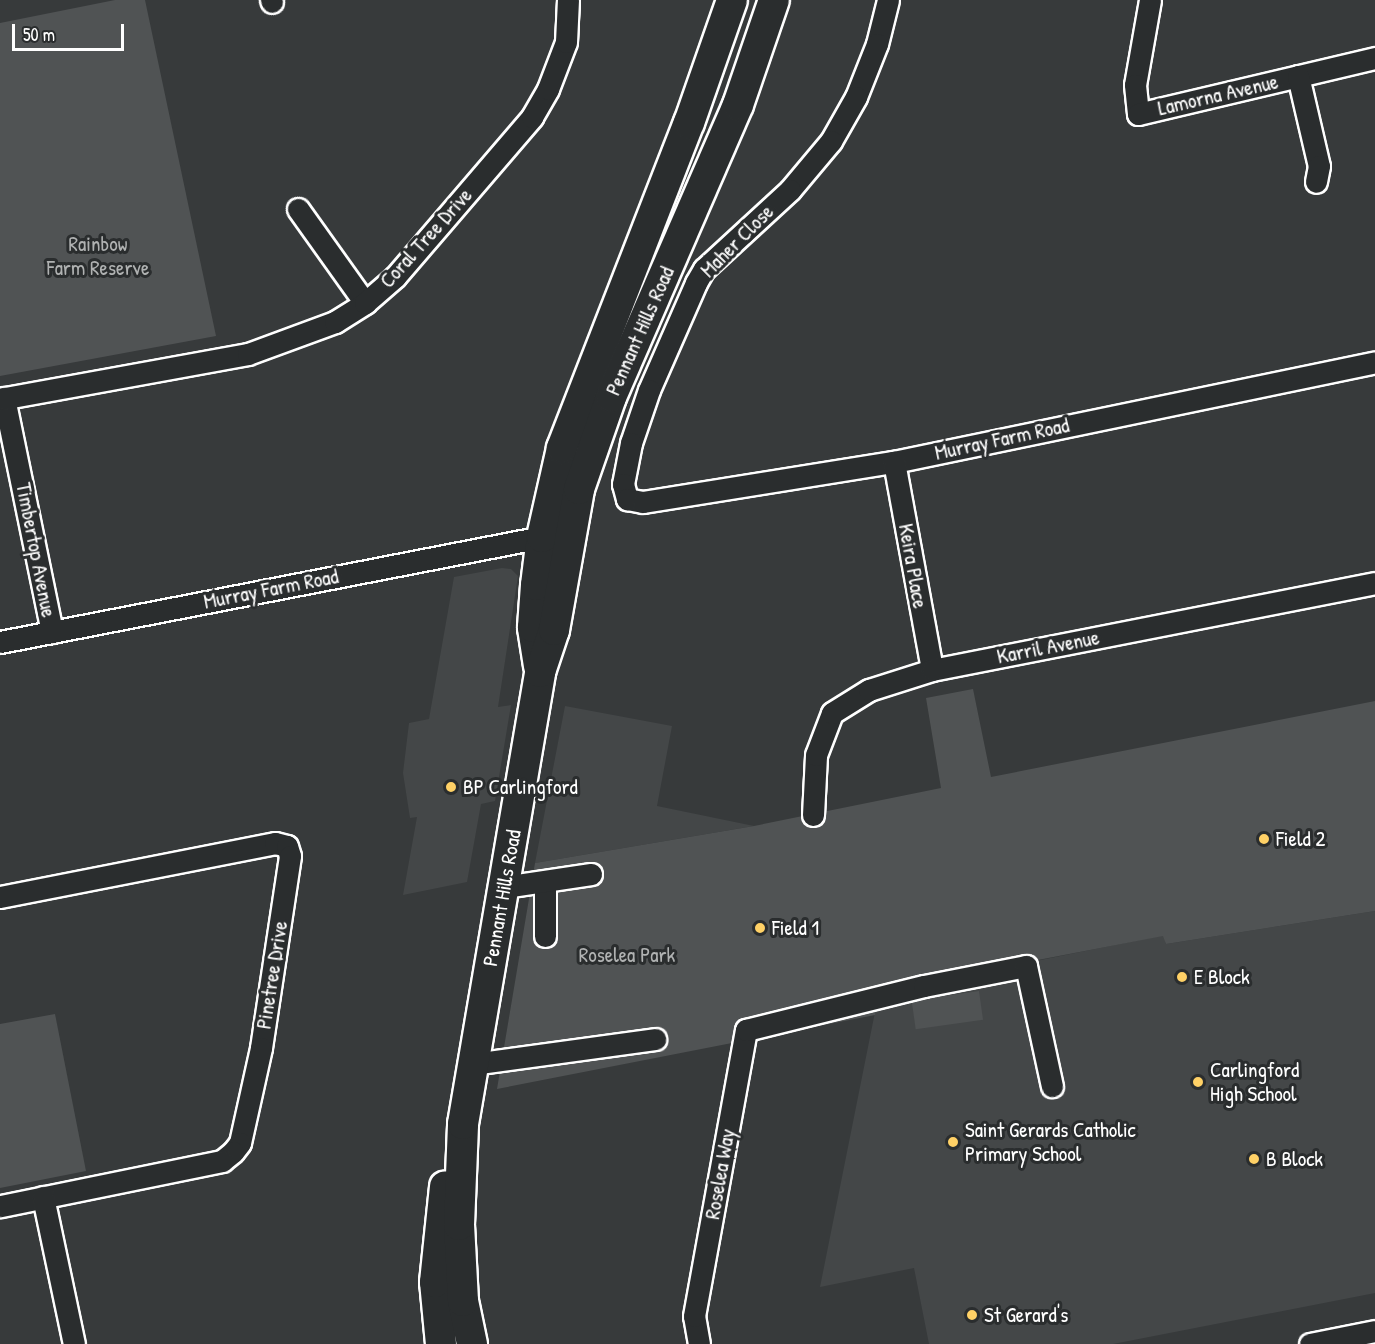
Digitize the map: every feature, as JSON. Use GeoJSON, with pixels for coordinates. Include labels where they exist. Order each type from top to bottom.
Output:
{"type":"FeatureCollection","features":[{"type":"Feature","properties":{"kind":"highway","name":"Pennant Hills Road"},"geometry":{"type":"LineString","coordinates":[[540,672],[533,627],[542,537],[550,489],[574,413],[678,153],[732,0]]}},
{"type":"Feature","properties":{"kind":"highway","name":"Pennant Hills Road"},"geometry":{"type":"LineString","coordinates":[[441,1344],[435,1282],[441,1202],[463,1124],[540,672],[554,630],[579,489],[611,397],[738,105],[774,0]]}},
{"type":"Feature","properties":{"kind":"highway"},"geometry":{"type":"LineString","coordinates":[[542,537],[558,529],[563,510],[579,489]]}},
{"type":"Feature","properties":{"kind":"highway","name":"Pennant Hills Road"},"geometry":{"type":"LineString","coordinates":[[463,1124],[459,1225],[463,1301],[472,1344]]}},
{"type":"Feature","properties":{"kind":"street","name":"Coral Tree Drive"},"geometry":{"type":"LineString","coordinates":[[2,398],[248,354],[335,322],[365,303],[395,278],[532,117],[548,89],[566,42],[568,0]]}},
{"type":"Feature","properties":{"kind":"street","name":"Maher Close"},"geometry":{"type":"LineString","coordinates":[[627,500],[623,484],[631,443],[649,390],[696,283],[704,269],[790,190],[831,141],[856,97],[877,44],[888,0]]}},
{"type":"Feature","properties":{"kind":"street","name":"Lamorna Avenue"},"geometry":{"type":"LineString","coordinates":[[1150,0],[1135,85],[1138,114],[1375,58]]}},
{"type":"Feature","properties":{"kind":"street"},"geometry":{"type":"LineString","coordinates":[[1298,76],[1320,166],[1316,182]]}},
{"type":"Feature","properties":{"kind":"street"},"geometry":{"type":"LineString","coordinates":[[298,209],[365,303]]}},
{"type":"Feature","properties":{"kind":"street","name":"Murray Farm Road"},"geometry":{"type":"LineString","coordinates":[[627,500],[643,502],[894,462],[1375,362]]}},
{"type":"Feature","properties":{"kind":"street","name":"Timbertop Avenue"},"geometry":{"type":"LineString","coordinates":[[2,398],[52,632]]}},
{"type":"Feature","properties":{"kind":"street","name":"Keira Place"},"geometry":{"type":"LineString","coordinates":[[894,462],[932,670]]}},
{"type":"Feature","properties":{"kind":"street","name":"Murray Farm Road"},"geometry":{"type":"LineString","coordinates":[[0,642],[542,537]]}},
{"type":"Feature","properties":{"kind":"street","name":"Karril Avenue"},"geometry":{"type":"LineString","coordinates":[[813,815],[816,755],[832,713],[869,690],[932,670],[1375,583]]}},
{"type":"Feature","properties":{"kind":"street","name":"Pinetree Drive"},"geometry":{"type":"LineString","coordinates":[[0,897],[275,843],[287,846],[290,856],[261,1048],[240,1143],[233,1152],[222,1161],[0,1206]]}},
{"type":"Feature","properties":{"kind":"street"},"geometry":{"type":"LineString","coordinates":[[504,887],[527,881],[545,882],[591,874]]}},
{"type":"Feature","properties":{"kind":"street"},"geometry":{"type":"LineString","coordinates":[[545,882],[545,936]]}},
{"type":"Feature","properties":{"kind":"street","name":"Roselea Way"},"geometry":{"type":"LineString","coordinates":[[699,1344],[694,1316],[747,1030],[924,986],[1026,966],[1052,1086]]}},
{"type":"Feature","properties":{"kind":"street"},"geometry":{"type":"LineString","coordinates":[[473,1064],[531,1058],[655,1039]]}},
{"type":"Feature","properties":{"kind":"street"},"geometry":{"type":"LineString","coordinates":[[44,1197],[74,1344]]}},
{"type":"Feature","properties":{"kind":"street"},"geometry":{"type":"LineString","coordinates":[[1318,1343],[1375,1331]]}},
{"type":"Feature","properties":{"kind":"shaded area","name":"BP Carlingford"},"geometry":{"type":"Polygon","coordinates":[[[502,568],[511,569],[518,576],[498,707],[511,705],[495,801],[481,804],[467,882],[403,895],[417,817],[410,818],[403,773],[409,723],[429,719],[454,577],[502,568]]]}},
{"type":"Feature","properties":{"kind":"shaded area"},"geometry":{"type":"Polygon","coordinates":[[[565,706],[672,726],[657,806],[754,826],[535,863],[565,706]]]}},
{"type":"Feature","properties":{"kind":"shaded area"},"geometry":{"type":"Polygon","coordinates":[[[1375,911],[1375,1293],[1113,1344],[929,1344],[914,1268],[820,1287],[877,1002],[1016,965],[1164,935],[1166,944],[1375,911]]]}},
{"type":"Feature","properties":{"kind":"green space","name":"Rainbow Farm Reserve"},"geometry":{"type":"Polygon","coordinates":[[[115,0],[145,0],[216,336],[0,376],[0,23],[115,0]]]}},
{"type":"Feature","properties":{"kind":"green space","name":"Roselea Park"},"geometry":{"type":"Polygon","coordinates":[[[973,689],[991,777],[1375,701],[1375,911],[1166,944],[1163,936],[1017,964],[878,1002],[875,1015],[497,1089],[535,863],[754,826],[941,788],[926,698],[973,689]]]}},
{"type":"Feature","properties":{"kind":"green space"},"geometry":{"type":"Polygon","coordinates":[[[979,991],[983,1020],[916,1029],[912,1000],[979,991]]]}},
{"type":"Feature","properties":{"kind":"green space"},"geometry":{"type":"Polygon","coordinates":[[[55,1014],[86,1171],[0,1188],[0,1024],[55,1014]]]}},
{"type":"Feature","properties":{"kind":"place","name":"BP Carlingford"},"geometry":{"type":"Point","coordinates":[451,787]}},
{"type":"Feature","properties":{"kind":"place","name":"Field 2"},"geometry":{"type":"Point","coordinates":[1264,839]}},
{"type":"Feature","properties":{"kind":"place","name":"Field 1"},"geometry":{"type":"Point","coordinates":[760,928]}},
{"type":"Feature","properties":{"kind":"place","name":"E Block"},"geometry":{"type":"Point","coordinates":[1182,977]}},
{"type":"Feature","properties":{"kind":"place","name":"Carlingford High School"},"geometry":{"type":"Point","coordinates":[1198,1082]}},
{"type":"Feature","properties":{"kind":"place","name":"Saint Gerards Catholic Primary School"},"geometry":{"type":"Point","coordinates":[953,1142]}},
{"type":"Feature","properties":{"kind":"place","name":"B Block"},"geometry":{"type":"Point","coordinates":[1254,1159]}},
{"type":"Feature","properties":{"kind":"place","name":"St Gerard's"},"geometry":{"type":"Point","coordinates":[972,1315]}}]}
